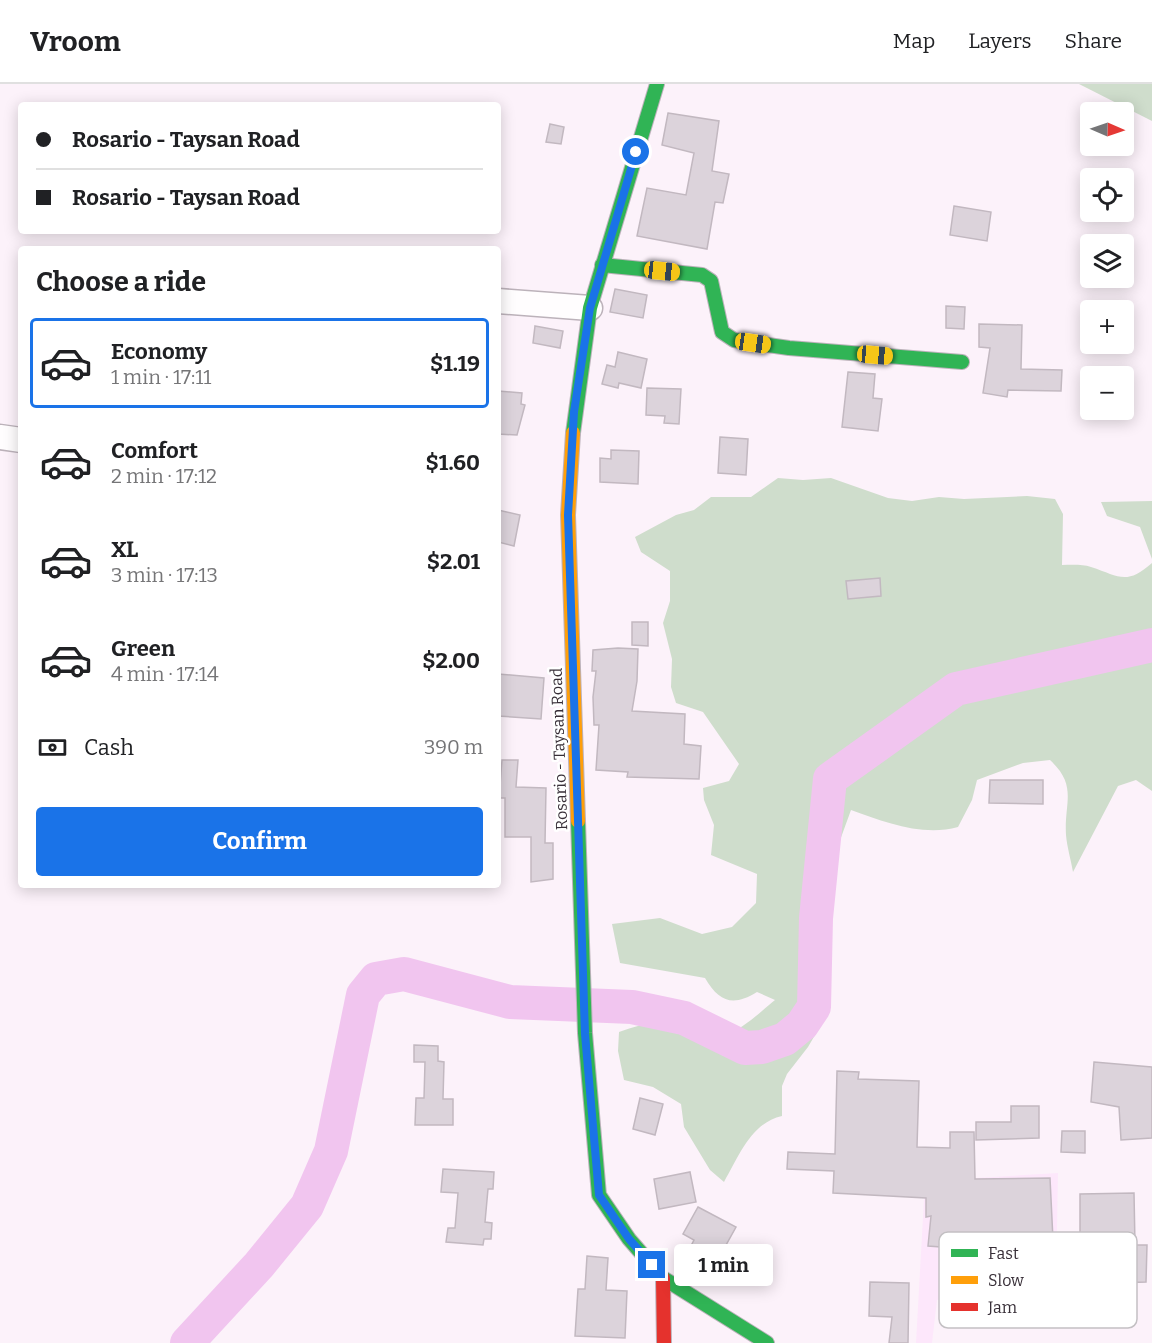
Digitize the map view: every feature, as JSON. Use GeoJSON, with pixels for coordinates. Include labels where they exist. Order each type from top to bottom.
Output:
{"type":"FeatureCollection","features":[{"type":"Feature","properties":{"kind":"main road","name":"Rosario - Taysan Road"},"geometry":{"type":"LineString","coordinates":[[657,84],[590,308],[574,412],[568,515],[585,1034],[599,1195],[629,1239],[663,1278],[767,1343]]}},
{"type":"Feature","properties":{"kind":"main road"},"geometry":{"type":"LineString","coordinates":[[602,265],[702,275],[711,280],[722,332],[734,340],[789,348],[962,362]]}},
{"type":"Feature","properties":{"kind":"main road"},"geometry":{"type":"LineString","coordinates":[[663,1278],[664,1343]]}},
{"type":"Feature","properties":{"kind":"street"},"geometry":{"type":"LineString","coordinates":[[501,302],[590,308]]}},
{"type":"Feature","properties":{"kind":"street"},"geometry":{"type":"LineString","coordinates":[[0,437],[18,440]]}},
{"type":"Feature","properties":{"kind":"shaded area"},"geometry":{"type":"Polygon","coordinates":[[[1058,1173],[1057,1232],[939,1232],[939,1300],[937,1300],[932,1343],[916,1343],[925,1181],[1058,1173]]]}},
{"type":"Feature","properties":{"kind":"green space"},"geometry":{"type":"Polygon","coordinates":[[[1079,84],[1152,84],[1152,121],[1134,112],[1134,102],[1115,102],[1079,84]]]}},
{"type":"Feature","properties":{"kind":"green space"},"geometry":{"type":"Polygon","coordinates":[[[778,478],[803,480],[831,478],[888,498],[912,501],[939,497],[964,499],[1027,496],[1055,499],[1063,514],[1062,565],[1088,566],[1116,576],[1129,577],[1152,563],[1152,791],[1136,780],[1118,786],[1073,872],[1066,835],[1067,786],[1059,769],[1050,760],[1023,763],[977,780],[972,800],[958,827],[931,830],[904,827],[851,810],[831,865],[822,1023],[808,1047],[787,1074],[782,1086],[782,1116],[771,1120],[754,1133],[724,1182],[710,1170],[684,1127],[681,1104],[653,1087],[624,1080],[618,1051],[619,1032],[625,1030],[647,1024],[665,1023],[710,1034],[728,1033],[743,1026],[775,1000],[757,992],[741,1000],[727,1000],[710,986],[705,978],[620,963],[612,924],[660,918],[702,934],[732,927],[756,903],[757,874],[711,855],[714,825],[704,800],[703,788],[729,781],[739,764],[703,712],[676,703],[671,687],[672,659],[663,623],[670,601],[670,571],[641,552],[635,537],[676,515],[694,510],[711,497],[751,497],[778,478]]]}},
{"type":"Feature","properties":{"kind":"green space"},"geometry":{"type":"Polygon","coordinates":[[[1152,501],[1152,559],[1140,527],[1107,516],[1101,502],[1152,501]]]}},
{"type":"Feature","properties":{"kind":"building"},"geometry":{"type":"Polygon","coordinates":[[[668,113],[719,121],[712,171],[729,174],[723,203],[715,202],[707,249],[637,236],[647,188],[686,195],[694,153],[662,145],[668,113]]]}},
{"type":"Feature","properties":{"kind":"building"},"geometry":{"type":"Polygon","coordinates":[[[550,124],[564,127],[561,144],[546,142],[550,124]]]}},
{"type":"Feature","properties":{"kind":"building"},"geometry":{"type":"Polygon","coordinates":[[[954,206],[991,212],[987,241],[950,235],[954,206]]]}},
{"type":"Feature","properties":{"kind":"building"},"geometry":{"type":"Polygon","coordinates":[[[615,289],[647,295],[643,318],[610,312],[615,289]]]}},
{"type":"Feature","properties":{"kind":"building"},"geometry":{"type":"Polygon","coordinates":[[[946,306],[965,307],[964,329],[946,328],[946,306]]]}},
{"type":"Feature","properties":{"kind":"building"},"geometry":{"type":"Polygon","coordinates":[[[979,324],[1022,325],[1021,369],[1062,370],[1061,391],[1008,390],[1007,397],[983,393],[990,348],[979,347],[979,324]]]}},
{"type":"Feature","properties":{"kind":"building"},"geometry":{"type":"Polygon","coordinates":[[[535,326],[563,331],[560,348],[533,343],[535,326]]]}},
{"type":"Feature","properties":{"kind":"building"},"geometry":{"type":"Polygon","coordinates":[[[618,352],[647,359],[641,388],[619,383],[618,388],[602,384],[607,365],[615,367],[618,352]]]}},
{"type":"Feature","properties":{"kind":"building"},"geometry":{"type":"Polygon","coordinates":[[[848,372],[875,374],[873,398],[882,399],[878,431],[842,427],[848,372]]]}},
{"type":"Feature","properties":{"kind":"building"},"geometry":{"type":"Polygon","coordinates":[[[647,388],[681,389],[679,424],[664,423],[665,416],[646,415],[647,388]]]}},
{"type":"Feature","properties":{"kind":"building"},"geometry":{"type":"Polygon","coordinates":[[[501,391],[522,393],[521,404],[525,405],[517,435],[501,434],[501,391]]]}},
{"type":"Feature","properties":{"kind":"building"},"geometry":{"type":"Polygon","coordinates":[[[720,437],[748,439],[746,475],[718,473],[720,437]]]}},
{"type":"Feature","properties":{"kind":"building"},"geometry":{"type":"Polygon","coordinates":[[[611,450],[639,451],[638,484],[600,482],[600,458],[611,459],[611,450]]]}},
{"type":"Feature","properties":{"kind":"building"},"geometry":{"type":"Polygon","coordinates":[[[501,511],[520,515],[514,546],[501,543],[501,511]]]}},
{"type":"Feature","properties":{"kind":"building"},"geometry":{"type":"Polygon","coordinates":[[[880,578],[881,596],[848,599],[846,581],[880,578]]]}},
{"type":"Feature","properties":{"kind":"building"},"geometry":{"type":"Polygon","coordinates":[[[632,622],[648,622],[648,646],[632,645],[632,622]]]}},
{"type":"Feature","properties":{"kind":"building"},"geometry":{"type":"Polygon","coordinates":[[[638,649],[637,681],[632,711],[685,714],[684,744],[701,746],[699,779],[627,777],[628,772],[596,770],[599,725],[594,725],[593,697],[596,671],[592,671],[593,650],[638,649]]]}},
{"type":"Feature","properties":{"kind":"building"},"geometry":{"type":"Polygon","coordinates":[[[501,674],[544,678],[541,719],[501,716],[501,674]]]}},
{"type":"Feature","properties":{"kind":"building"},"geometry":{"type":"Polygon","coordinates":[[[502,760],[518,760],[516,787],[546,788],[545,843],[553,843],[553,879],[531,882],[531,837],[505,837],[505,798],[501,798],[502,760]]]}},
{"type":"Feature","properties":{"kind":"building"},"geometry":{"type":"Polygon","coordinates":[[[990,780],[1043,780],[1043,804],[989,803],[990,780]]]}},
{"type":"Feature","properties":{"kind":"building"},"geometry":{"type":"Polygon","coordinates":[[[414,1045],[438,1046],[438,1061],[444,1062],[443,1099],[453,1099],[453,1125],[415,1125],[416,1098],[424,1098],[425,1062],[414,1062],[414,1045]]]}},
{"type":"Feature","properties":{"kind":"building"},"geometry":{"type":"Polygon","coordinates":[[[1094,1062],[1152,1067],[1152,1138],[1121,1140],[1119,1107],[1091,1102],[1094,1062]]]}},
{"type":"Feature","properties":{"kind":"building"},"geometry":{"type":"Polygon","coordinates":[[[837,1071],[859,1072],[858,1079],[919,1081],[917,1147],[950,1148],[950,1132],[974,1132],[975,1179],[1050,1178],[1053,1232],[939,1232],[939,1247],[928,1246],[931,1216],[926,1217],[926,1198],[833,1193],[834,1171],[787,1169],[788,1152],[835,1154],[837,1071]]]}},
{"type":"Feature","properties":{"kind":"building"},"geometry":{"type":"Polygon","coordinates":[[[640,1098],[663,1104],[655,1135],[633,1129],[640,1098]]]}},
{"type":"Feature","properties":{"kind":"building"},"geometry":{"type":"Polygon","coordinates":[[[1011,1106],[1039,1106],[1039,1138],[976,1140],[976,1122],[1011,1122],[1011,1106]]]}},
{"type":"Feature","properties":{"kind":"building"},"geometry":{"type":"Polygon","coordinates":[[[1062,1131],[1085,1131],[1085,1153],[1061,1152],[1062,1131]]]}},
{"type":"Feature","properties":{"kind":"building"},"geometry":{"type":"Polygon","coordinates":[[[443,1169],[494,1172],[493,1189],[488,1189],[485,1222],[492,1223],[491,1239],[484,1239],[483,1245],[446,1242],[448,1228],[455,1228],[458,1193],[441,1192],[443,1169]]]}},
{"type":"Feature","properties":{"kind":"building"},"geometry":{"type":"Polygon","coordinates":[[[690,1172],[696,1202],[659,1209],[654,1179],[690,1172]]]}},
{"type":"Feature","properties":{"kind":"building"},"geometry":{"type":"Polygon","coordinates":[[[1134,1193],[1135,1232],[1080,1232],[1080,1194],[1134,1193]]]}},
{"type":"Feature","properties":{"kind":"building"},"geometry":{"type":"Polygon","coordinates":[[[698,1207],[736,1227],[721,1254],[717,1252],[711,1263],[702,1258],[699,1264],[685,1257],[694,1240],[683,1234],[698,1207]]]}},
{"type":"Feature","properties":{"kind":"building"},"geometry":{"type":"Polygon","coordinates":[[[1137,1245],[1147,1245],[1146,1282],[1137,1282],[1137,1245]]]}},
{"type":"Feature","properties":{"kind":"building"},"geometry":{"type":"Polygon","coordinates":[[[587,1256],[608,1258],[606,1290],[627,1291],[625,1338],[575,1336],[578,1289],[585,1289],[587,1256]]]}},
{"type":"Feature","properties":{"kind":"building"},"geometry":{"type":"Polygon","coordinates":[[[870,1282],[909,1283],[908,1343],[889,1343],[892,1317],[869,1316],[870,1282]]]}},
{"type":"Feature","properties":{"kind":"waterway"},"geometry":{"type":"LineString","coordinates":[[187,1343],[259,1265],[307,1206],[331,1151],[363,995],[376,979],[404,974],[510,1002],[632,1007],[684,1018],[745,1048],[762,1047],[785,1039],[802,1025],[814,1007],[816,918],[830,779],[956,689],[1152,645]]}},
{"type":"Feature","properties":{"kind":"traffic: fast"},"geometry":{"type":"LineString","coordinates":[[573,433],[590,308],[657,84]]}},
{"type":"Feature","properties":{"kind":"traffic: fast"},"geometry":{"type":"LineString","coordinates":[[602,265],[702,275],[711,281],[722,332],[734,340],[789,348],[962,362]]}},
{"type":"Feature","properties":{"kind":"traffic: fast"},"geometry":{"type":"LineString","coordinates":[[578,821],[585,1033],[599,1195],[629,1239],[663,1278],[767,1343]]}},
{"type":"Feature","properties":{"kind":"traffic: slow"},"geometry":{"type":"LineString","coordinates":[[573,433],[568,515],[578,821]]}},
{"type":"Feature","properties":{"kind":"traffic: jam"},"geometry":{"type":"LineString","coordinates":[[663,1278],[664,1343]]}},
{"type":"Feature","properties":{"kind":"route"},"geometry":{"type":"LineString","coordinates":[[636,152],[590,308],[574,412],[568,515],[585,1034],[599,1195],[629,1239],[652,1265]]}}]}
